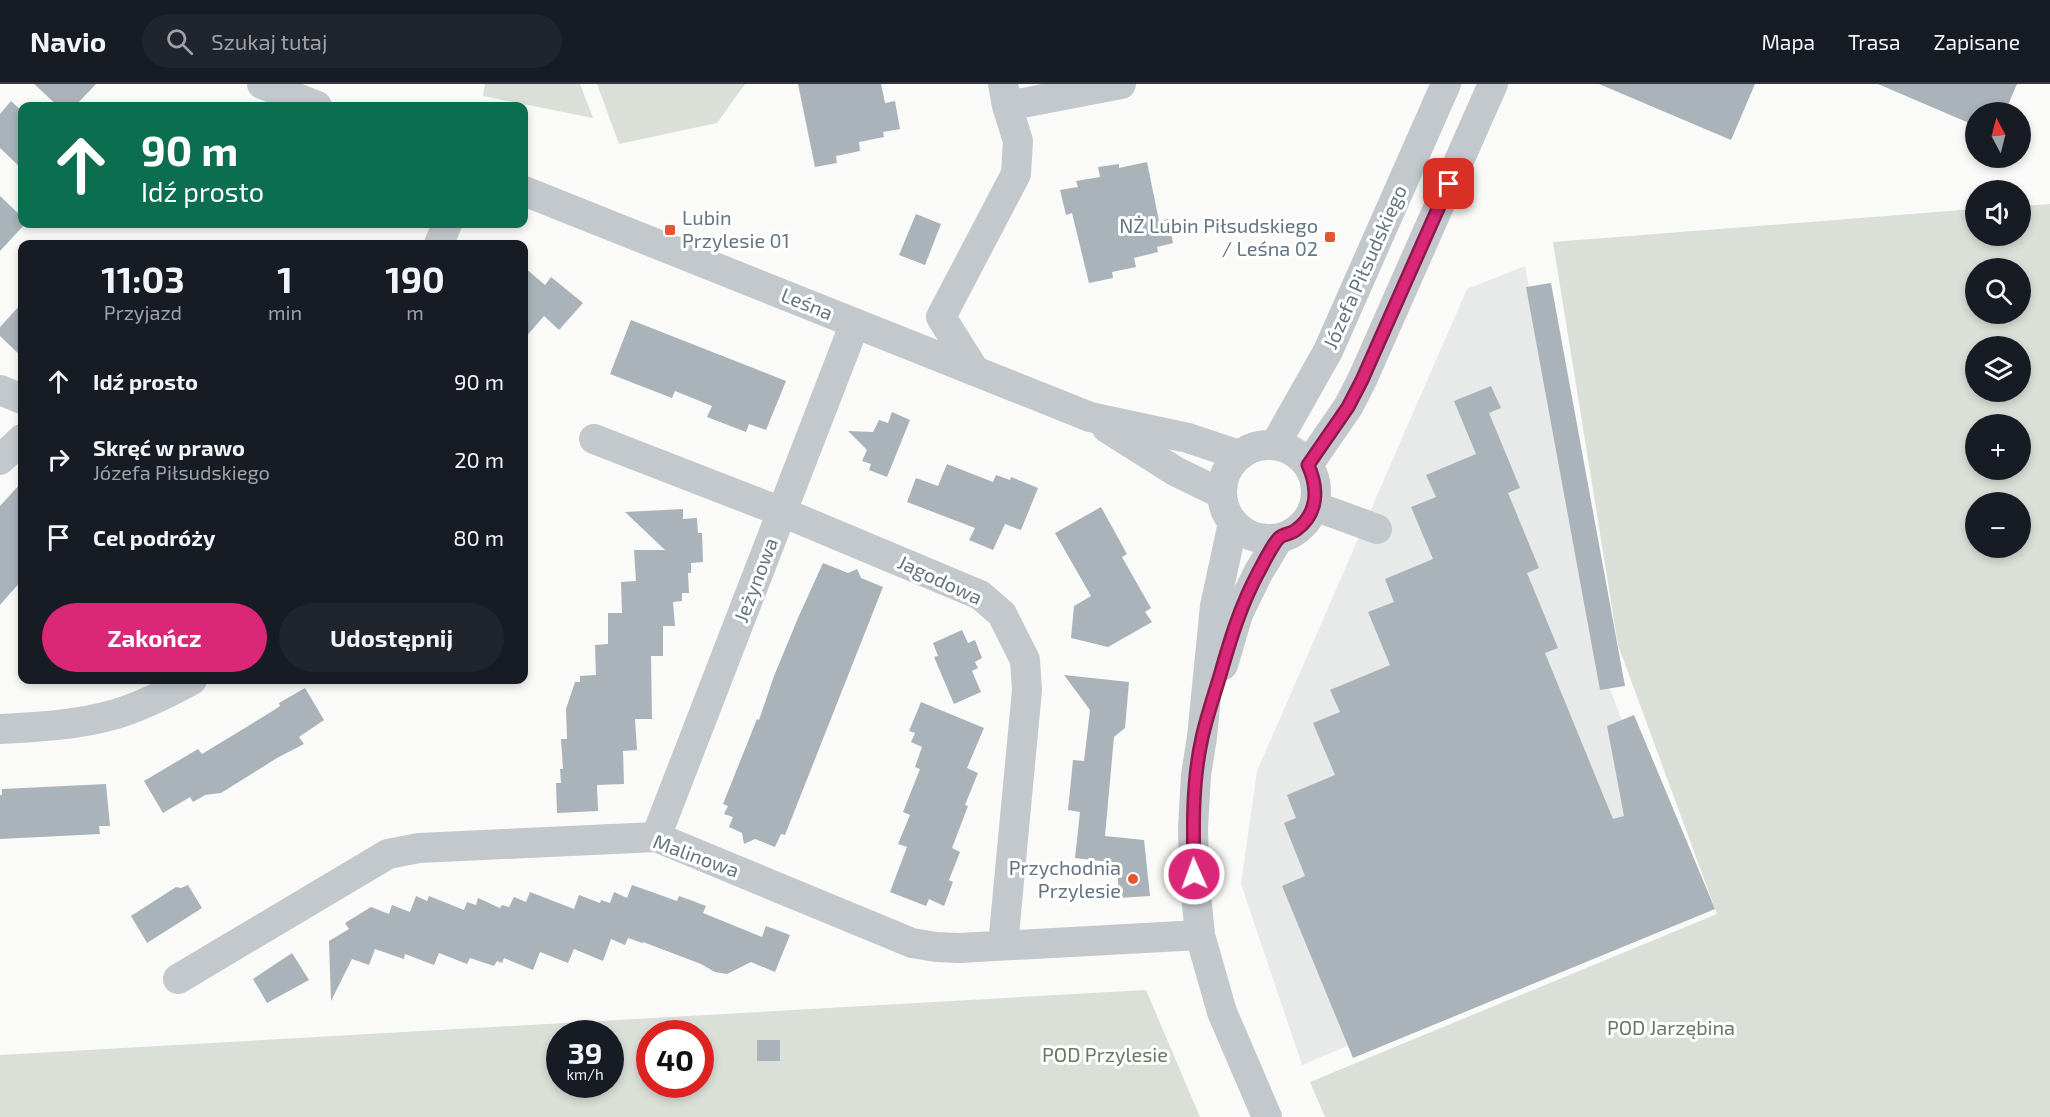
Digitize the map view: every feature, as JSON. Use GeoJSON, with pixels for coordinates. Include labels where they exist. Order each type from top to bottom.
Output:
{"type":"FeatureCollection","features":[{"type":"Feature","properties":{"kind":"street"},"geometry":{"type":"LineString","coordinates":[[262,84],[307,102]]}},
{"type":"Feature","properties":{"kind":"street"},"geometry":{"type":"LineString","coordinates":[[975,371],[941,317],[1016,174],[1018,141],[1005,95],[1121,84]]}},
{"type":"Feature","properties":{"kind":"street","name":"Józefa Piłsudskiego"},"geometry":{"type":"LineString","coordinates":[[1275,445],[1328,351],[1446,84]]}},
{"type":"Feature","properties":{"kind":"street"},"geometry":{"type":"LineString","coordinates":[[1308,465],[1348,407],[1362,380],[1493,84]]}},
{"type":"Feature","properties":{"kind":"street","name":"Leśna"},"geometry":{"type":"LineString","coordinates":[[528,193],[1090,417],[1188,438],[1239,454]]}},
{"type":"Feature","properties":{"kind":"street","name":"Jeżynowa"},"geometry":{"type":"LineString","coordinates":[[656,837],[855,323]]}},
{"type":"Feature","properties":{"kind":"street"},"geometry":{"type":"LineString","coordinates":[[0,390],[18,397]]}},
{"type":"Feature","properties":{"kind":"street","name":"Leśna"},"geometry":{"type":"LineString","coordinates":[[1090,417],[1175,471],[1222,494]]}},
{"type":"Feature","properties":{"kind":"street","name":"Jagodowa"},"geometry":{"type":"LineString","coordinates":[[594,439],[782,512],[980,595],[1002,614],[1024,660],[1027,690],[1003,945]]}},
{"type":"Feature","properties":{"kind":"street"},"geometry":{"type":"LineString","coordinates":[[0,460],[18,443]]}},
{"type":"Feature","properties":{"kind":"street"},"geometry":{"type":"LineString","coordinates":[[1262,445],[1275,445],[1288,448],[1308,465],[1314,478],[1316,492],[1314,506],[1306,521],[1294,531],[1280,538],[1267,539],[1243,531],[1233,523],[1225,509],[1222,494],[1223,479],[1229,466],[1239,454],[1262,445]]}},
{"type":"Feature","properties":{"kind":"street"},"geometry":{"type":"LineString","coordinates":[[1314,506],[1377,529]]}},
{"type":"Feature","properties":{"kind":"street"},"geometry":{"type":"LineString","coordinates":[[1233,523],[1215,606],[1196,775],[1193,828],[1194,874],[1200,935],[1222,1012],[1268,1117]]}},
{"type":"Feature","properties":{"kind":"street"},"geometry":{"type":"LineString","coordinates":[[1202,737],[1238,614],[1258,573],[1280,538]]}},
{"type":"Feature","properties":{"kind":"street"},"geometry":{"type":"LineString","coordinates":[[0,729],[83,722],[116,714],[144,704],[184,684]]}},
{"type":"Feature","properties":{"kind":"street","name":"Malinowa"},"geometry":{"type":"LineString","coordinates":[[178,980],[388,854],[419,848],[656,837],[912,943],[958,948],[1200,935]]}},
{"type":"Feature","properties":{"kind":"shaded area"},"geometry":{"type":"Polygon","coordinates":[[[1525,266],[1593,645],[1692,902],[1302,1065],[1241,884],[1257,771],[1467,289],[1525,266]]]}},
{"type":"Feature","properties":{"kind":"green space"},"geometry":{"type":"Polygon","coordinates":[[[485,84],[580,84],[593,118],[528,105],[528,102],[513,102],[483,96],[485,84]]]}},
{"type":"Feature","properties":{"kind":"green space"},"geometry":{"type":"Polygon","coordinates":[[[597,84],[745,84],[717,123],[619,144],[597,84]]]}},
{"type":"Feature","properties":{"kind":"green space","name":"POD Jarzębina"},"geometry":{"type":"Polygon","coordinates":[[[2050,204],[2050,1117],[1325,1117],[1310,1082],[1717,914],[1618,645],[1553,242],[1965,210],[1965,246],[2031,246],[2031,205],[2050,204]]]}},
{"type":"Feature","properties":{"kind":"green space","name":"POD Przylesie"},"geometry":{"type":"Polygon","coordinates":[[[1146,990],[1200,1117],[0,1117],[0,1055],[546,1024],[546,1098],[624,1098],[624,1020],[617,1020],[1146,990]]]}},
{"type":"Feature","properties":{"kind":"building"},"geometry":{"type":"Polygon","coordinates":[[[34,84],[96,84],[79,102],[54,102],[34,84]]]}},
{"type":"Feature","properties":{"kind":"building"},"geometry":{"type":"Polygon","coordinates":[[[798,84],[881,84],[885,103],[895,101],[900,129],[883,132],[884,137],[859,142],[860,151],[836,156],[837,163],[815,167],[798,84]]]}},
{"type":"Feature","properties":{"kind":"building"},"geometry":{"type":"Polygon","coordinates":[[[1599,84],[1755,84],[1731,140],[1599,84]]]}},
{"type":"Feature","properties":{"kind":"building"},"geometry":{"type":"Polygon","coordinates":[[[1878,84],[2017,84],[2009,102],[1965,102],[1965,121],[1878,84]]]}},
{"type":"Feature","properties":{"kind":"building"},"geometry":{"type":"Polygon","coordinates":[[[11,101],[18,107],[18,165],[0,148],[0,114],[11,101]]]}},
{"type":"Feature","properties":{"kind":"building"},"geometry":{"type":"Polygon","coordinates":[[[1147,162],[1159,221],[1168,219],[1173,243],[1157,247],[1158,252],[1134,258],[1136,267],[1112,272],[1113,278],[1089,283],[1072,213],[1066,215],[1060,190],[1078,187],[1076,181],[1100,177],[1098,167],[1119,164],[1119,168],[1147,162]]]}},
{"type":"Feature","properties":{"kind":"building"},"geometry":{"type":"Polygon","coordinates":[[[0,196],[18,213],[18,228],[21,228],[0,251],[0,196]]]}},
{"type":"Feature","properties":{"kind":"building"},"geometry":{"type":"Polygon","coordinates":[[[916,214],[941,224],[925,265],[899,255],[916,214]]]}},
{"type":"Feature","properties":{"kind":"building"},"geometry":{"type":"Polygon","coordinates":[[[528,270],[545,285],[551,277],[583,303],[559,330],[544,316],[528,334],[528,270]]]}},
{"type":"Feature","properties":{"kind":"building"},"geometry":{"type":"Polygon","coordinates":[[[1551,283],[1625,686],[1600,690],[1526,287],[1551,283]]]}},
{"type":"Feature","properties":{"kind":"building"},"geometry":{"type":"Polygon","coordinates":[[[18,307],[18,353],[0,336],[0,327],[18,307]]]}},
{"type":"Feature","properties":{"kind":"building"},"geometry":{"type":"Polygon","coordinates":[[[631,320],[786,381],[766,430],[749,424],[746,432],[707,417],[712,406],[675,391],[672,398],[610,374],[631,320]]]}},
{"type":"Feature","properties":{"kind":"building"},"geometry":{"type":"Polygon","coordinates":[[[1491,386],[1501,408],[1489,413],[1520,488],[1508,493],[1539,568],[1527,573],[1558,648],[1545,653],[1613,819],[1624,816],[1607,726],[1634,715],[1715,909],[1353,1058],[1282,886],[1305,876],[1284,823],[1296,818],[1287,795],[1335,775],[1313,723],[1340,712],[1330,690],[1390,665],[1368,612],[1394,602],[1385,579],[1433,559],[1411,507],[1436,497],[1426,475],[1476,454],[1454,401],[1491,386]]]}},
{"type":"Feature","properties":{"kind":"building"},"geometry":{"type":"Polygon","coordinates":[[[892,412],[910,420],[887,477],[869,470],[871,464],[862,461],[867,450],[848,431],[873,432],[879,420],[888,423],[892,412]]]}},
{"type":"Feature","properties":{"kind":"building"},"geometry":{"type":"Polygon","coordinates":[[[947,464],[993,482],[996,475],[1010,480],[1011,477],[1038,488],[1021,530],[1005,524],[993,550],[969,540],[975,528],[907,502],[916,478],[938,486],[947,464]]]}},
{"type":"Feature","properties":{"kind":"building"},"geometry":{"type":"Polygon","coordinates":[[[18,486],[18,585],[0,605],[0,506],[18,486]]]}},
{"type":"Feature","properties":{"kind":"building"},"geometry":{"type":"Polygon","coordinates":[[[1101,507],[1127,554],[1122,557],[1151,608],[1145,612],[1152,622],[1108,647],[1071,638],[1074,606],[1091,596],[1055,533],[1101,507]]]}},
{"type":"Feature","properties":{"kind":"building"},"geometry":{"type":"Polygon","coordinates":[[[683,509],[683,519],[697,518],[698,533],[702,533],[703,562],[691,563],[691,573],[688,573],[689,593],[682,593],[682,601],[673,602],[675,626],[663,626],[663,656],[651,656],[652,719],[635,719],[637,750],[623,751],[624,784],[597,785],[598,811],[557,813],[556,783],[561,783],[560,769],[563,769],[561,739],[567,739],[566,709],[575,682],[580,682],[580,676],[596,675],[595,645],[608,644],[608,613],[622,613],[621,582],[636,581],[634,550],[665,550],[625,512],[683,509]]]}},
{"type":"Feature","properties":{"kind":"building"},"geometry":{"type":"Polygon","coordinates":[[[823,563],[848,573],[857,569],[861,578],[883,587],[785,835],[781,834],[775,847],[755,839],[744,844],[742,833],[729,827],[733,817],[724,814],[728,806],[723,804],[757,719],[759,720],[798,618],[823,563]]]}},
{"type":"Feature","properties":{"kind":"building"},"geometry":{"type":"Polygon","coordinates":[[[962,630],[968,643],[975,640],[982,658],[975,662],[978,668],[972,671],[981,692],[954,704],[934,657],[938,656],[933,643],[962,630]]]}},
{"type":"Feature","properties":{"kind":"building"},"geometry":{"type":"Polygon","coordinates":[[[1064,675],[1129,682],[1125,728],[1114,737],[1105,836],[1144,840],[1150,896],[1119,898],[1117,863],[1075,858],[1080,812],[1068,810],[1073,760],[1084,761],[1090,710],[1064,675]]]}},
{"type":"Feature","properties":{"kind":"building"},"geometry":{"type":"Polygon","coordinates":[[[305,688],[324,720],[299,737],[304,744],[221,793],[205,795],[193,802],[190,797],[163,813],[144,781],[198,749],[202,754],[271,712],[280,706],[279,703],[305,688]]]}},
{"type":"Feature","properties":{"kind":"building"},"geometry":{"type":"Polygon","coordinates":[[[921,702],[984,728],[967,768],[978,773],[965,805],[968,806],[952,848],[960,852],[949,880],[953,882],[944,906],[929,899],[926,906],[890,892],[907,847],[898,844],[910,815],[903,812],[920,769],[915,767],[922,747],[911,742],[915,733],[909,731],[921,702]]]}},
{"type":"Feature","properties":{"kind":"building"},"geometry":{"type":"Polygon","coordinates":[[[106,784],[110,826],[99,826],[100,834],[0,839],[2,789],[106,784]]]}},
{"type":"Feature","properties":{"kind":"building"},"geometry":{"type":"Polygon","coordinates":[[[188,885],[202,908],[147,943],[131,916],[176,887],[181,888],[188,885]]]}},
{"type":"Feature","properties":{"kind":"building"},"geometry":{"type":"Polygon","coordinates":[[[632,885],[677,901],[679,896],[706,906],[703,913],[762,937],[766,926],[790,935],[775,972],[751,962],[727,974],[715,972],[701,964],[628,938],[625,945],[611,939],[603,961],[574,949],[568,963],[540,952],[533,970],[504,958],[502,963],[497,961],[494,966],[470,958],[467,964],[439,953],[434,965],[405,954],[404,959],[375,949],[369,965],[352,959],[331,1001],[329,941],[349,929],[345,923],[371,907],[389,914],[392,905],[410,912],[416,896],[427,901],[429,896],[464,910],[467,902],[476,905],[478,898],[500,908],[502,905],[509,907],[514,897],[526,902],[530,892],[574,909],[579,895],[600,903],[601,900],[610,903],[614,892],[627,898],[632,885]]]}},
{"type":"Feature","properties":{"kind":"building"},"geometry":{"type":"Polygon","coordinates":[[[292,953],[309,980],[267,1003],[253,979],[292,953]]]}},
{"type":"Feature","properties":{"kind":"building"},"geometry":{"type":"Polygon","coordinates":[[[757,1040],[780,1040],[780,1061],[757,1061],[757,1040]]]}},
{"type":"Feature","properties":{"kind":"place","name":"Lubin Przylesie 01"},"geometry":{"type":"Point","coordinates":[670,230]}},
{"type":"Feature","properties":{"kind":"place","name":"NŻ Lubin Piłsudskiego / Leśna 02"},"geometry":{"type":"Point","coordinates":[1330,237]}},
{"type":"Feature","properties":{"kind":"place","name":"Przychodnia Przylesie"},"geometry":{"type":"Point","coordinates":[1133,879]}},
{"type":"Feature","properties":{"kind":"route"},"geometry":{"type":"LineString","coordinates":[[1194,874],[1193,828],[1196,775],[1202,737],[1238,614],[1258,573],[1280,538],[1294,531],[1306,521],[1314,506],[1316,492],[1314,478],[1308,465],[1348,407],[1362,380],[1449,184]]}}]}
